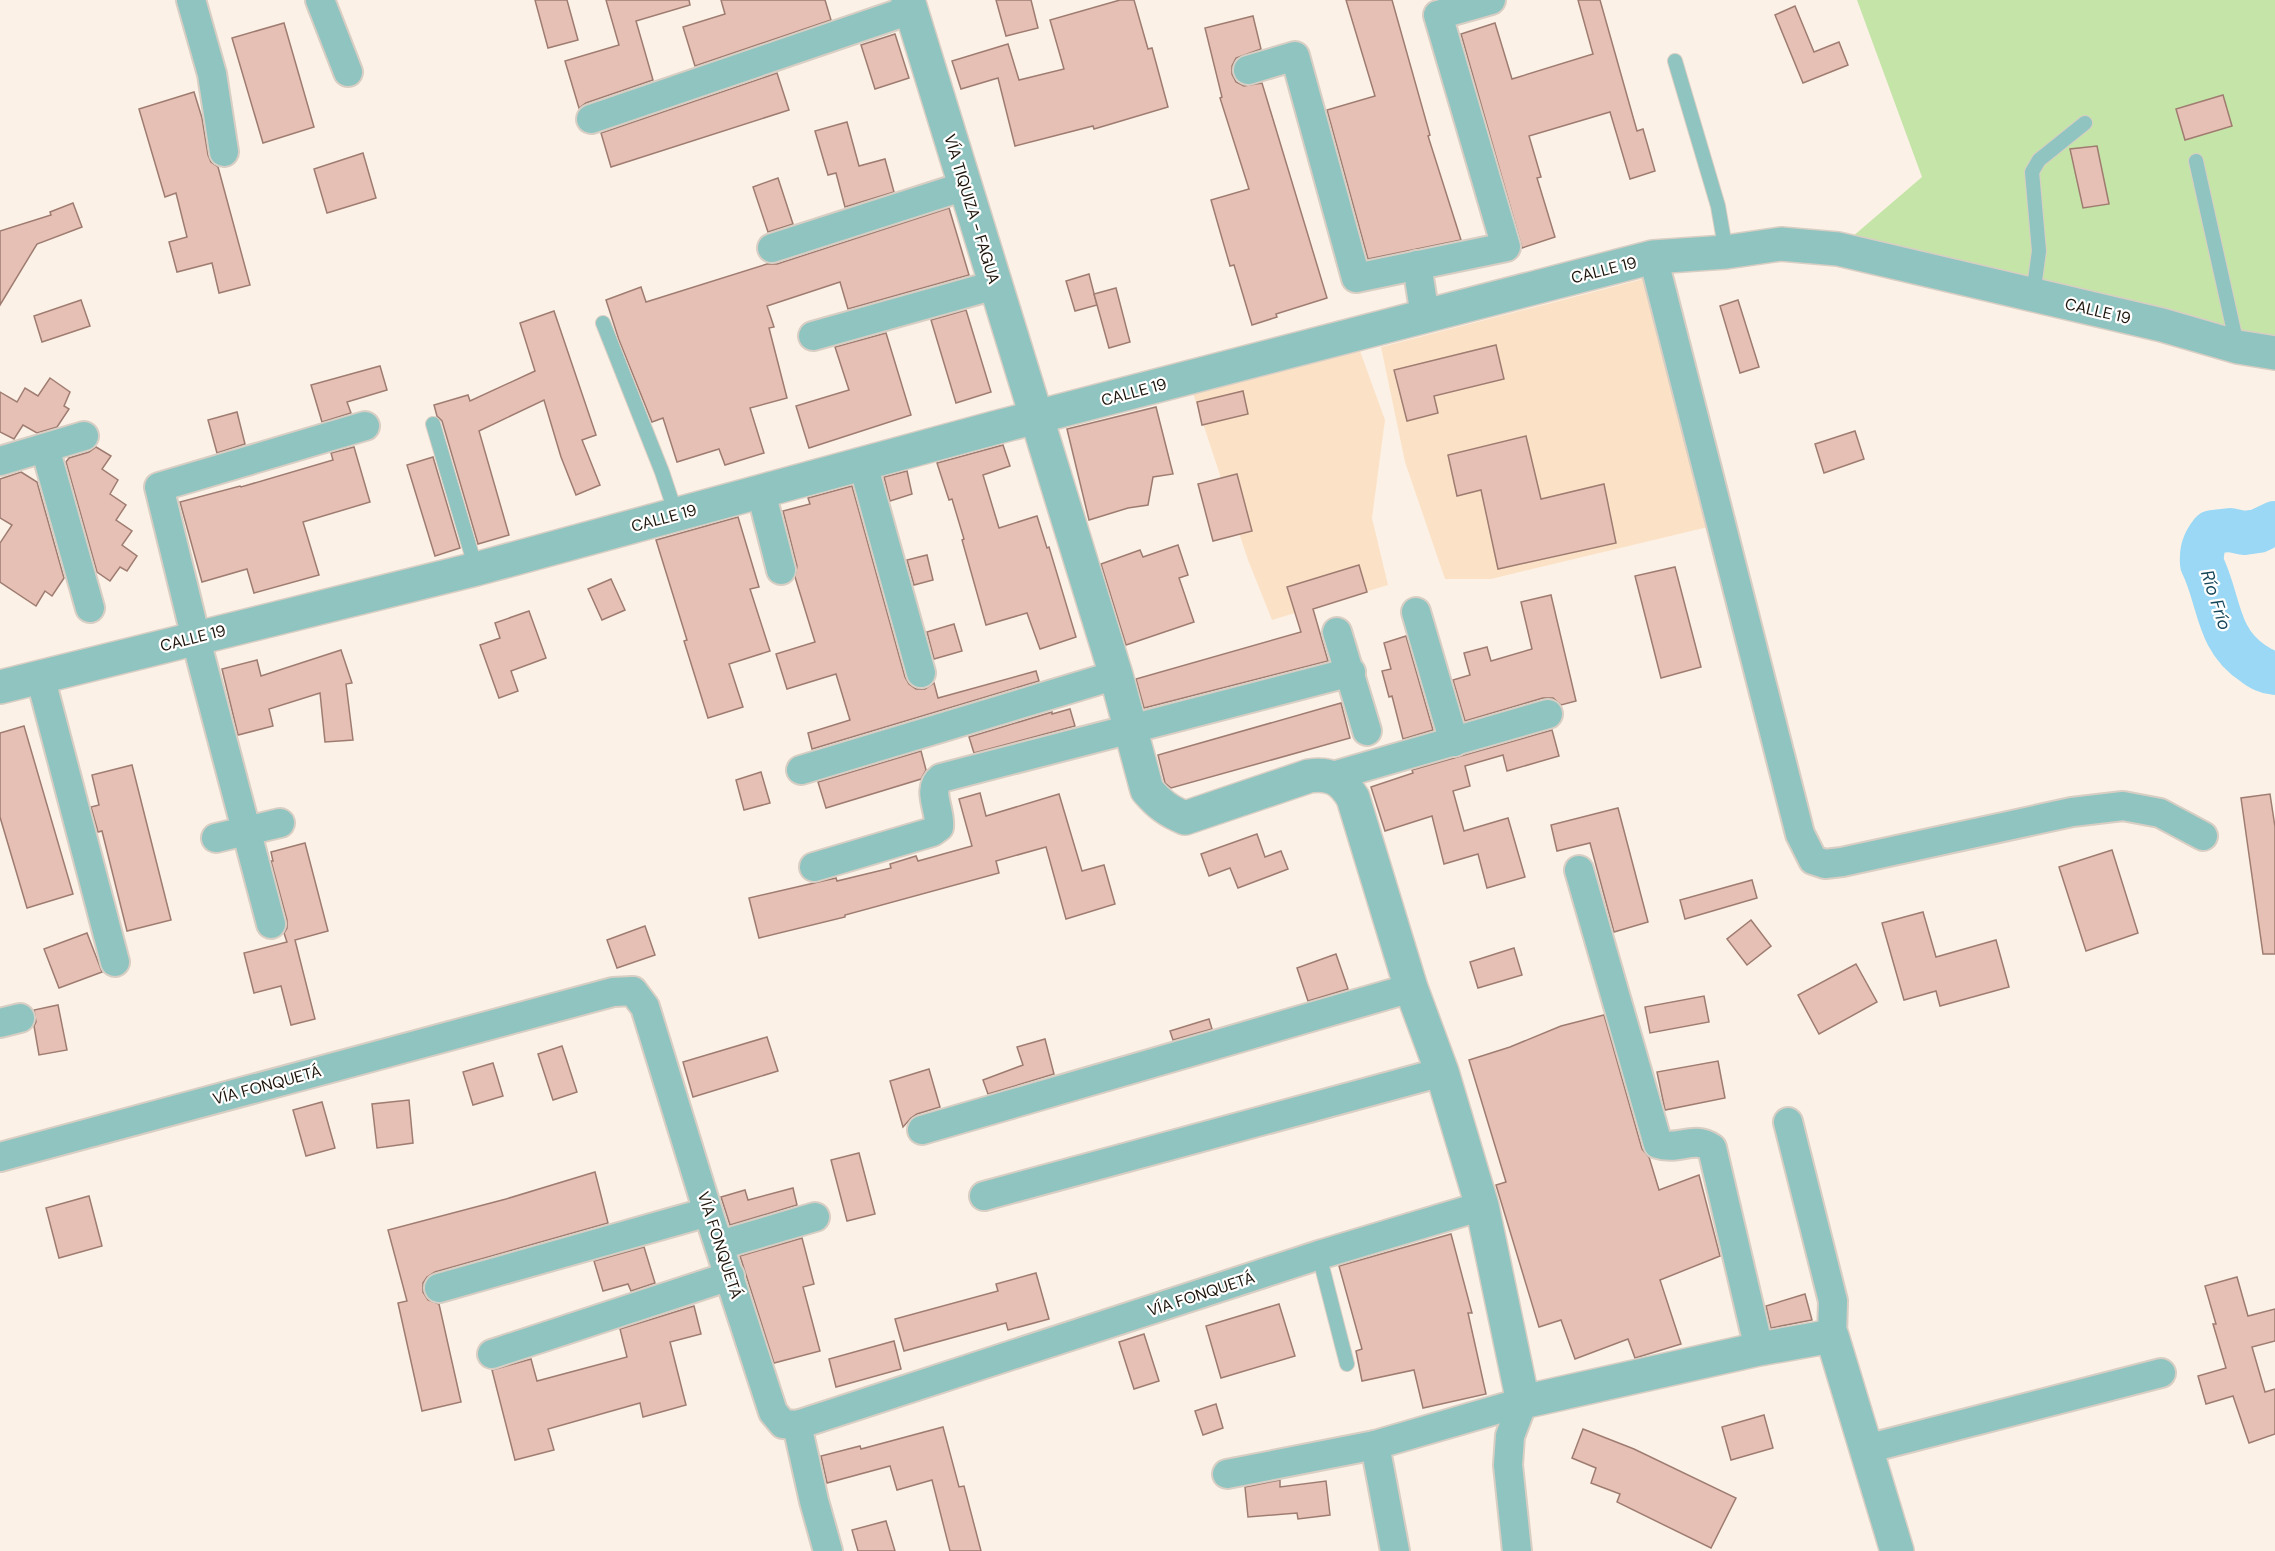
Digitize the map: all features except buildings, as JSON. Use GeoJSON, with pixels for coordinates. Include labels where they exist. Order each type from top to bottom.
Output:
{"type":"FeatureCollection","features":[{"type":"Feature","properties":{"kind":"street"},"geometry":{"type":"LineString","coordinates":[[191,0],[212,74],[224,152]]}},
{"type":"Feature","properties":{"kind":"street"},"geometry":{"type":"LineString","coordinates":[[320,0],[348,72]]}},
{"type":"Feature","properties":{"kind":"street"},"geometry":{"type":"LineString","coordinates":[[1248,70],[1295,56],[1356,278],[1506,247],[1438,15],[1491,0]]}},
{"type":"Feature","properties":{"kind":"street"},"geometry":{"type":"LineString","coordinates":[[591,119],[909,5]]}},
{"type":"Feature","properties":{"kind":"street","name":"VÍA TIQUIZA - FAGUA"},"geometry":{"type":"LineString","coordinates":[[909,5],[1116,675],[1147,790],[1163,808],[1185,818],[1309,776],[1322,774],[1333,776]]}},
{"type":"Feature","properties":{"kind":"street"},"geometry":{"type":"LineString","coordinates":[[772,248],[965,186]]}},
{"type":"Feature","properties":{"kind":"street","name":"CALLE 19"},"geometry":{"type":"LineString","coordinates":[[0,687],[476,569],[1036,417],[1653,258],[1726,252],[1781,244],[1838,249],[2162,326],[2238,347],[2275,353]]}},
{"type":"Feature","properties":{"kind":"street"},"geometry":{"type":"LineString","coordinates":[[1653,258],[1800,834],[1813,860],[1826,864],[1842,862],[2072,812],[2123,806],[2160,813],[2203,836]]}},
{"type":"Feature","properties":{"kind":"street"},"geometry":{"type":"LineString","coordinates":[[1417,265],[1425,316]]}},
{"type":"Feature","properties":{"kind":"street"},"geometry":{"type":"LineString","coordinates":[[813,336],[996,285]]}},
{"type":"Feature","properties":{"kind":"street"},"geometry":{"type":"LineString","coordinates":[[271,924],[195,637],[159,487],[365,426]]}},
{"type":"Feature","properties":{"kind":"street"},"geometry":{"type":"LineString","coordinates":[[0,461],[84,436]]}},
{"type":"Feature","properties":{"kind":"street"},"geometry":{"type":"LineString","coordinates":[[45,448],[90,608]]}},
{"type":"Feature","properties":{"kind":"street"},"geometry":{"type":"LineString","coordinates":[[863,464],[921,673]]}},
{"type":"Feature","properties":{"kind":"street"},"geometry":{"type":"LineString","coordinates":[[761,492],[781,570]]}},
{"type":"Feature","properties":{"kind":"street"},"geometry":{"type":"LineString","coordinates":[[1416,612],[1454,742]]}},
{"type":"Feature","properties":{"kind":"street"},"geometry":{"type":"LineString","coordinates":[[1337,632],[1367,731]]}},
{"type":"Feature","properties":{"kind":"street"},"geometry":{"type":"LineString","coordinates":[[814,867],[932,832],[939,827],[940,819],[933,789],[941,778],[1351,672]]}},
{"type":"Feature","properties":{"kind":"street"},"geometry":{"type":"LineString","coordinates":[[801,770],[1116,675]]}},
{"type":"Feature","properties":{"kind":"street"},"geometry":{"type":"LineString","coordinates":[[40,676],[115,962]]}},
{"type":"Feature","properties":{"kind":"street"},"geometry":{"type":"LineString","coordinates":[[1333,776],[1548,714]]}},
{"type":"Feature","properties":{"kind":"street"},"geometry":{"type":"LineString","coordinates":[[1333,776],[1346,785],[1353,798],[1412,988],[1442,1072],[1482,1206],[1523,1402],[1510,1436],[1508,1465],[1517,1551]]}},
{"type":"Feature","properties":{"kind":"street"},"geometry":{"type":"LineString","coordinates":[[216,838],[280,823]]}},
{"type":"Feature","properties":{"kind":"street"},"geometry":{"type":"LineString","coordinates":[[1579,870],[1658,1144],[1668,1148],[1695,1142],[1704,1143],[1712,1149],[1759,1349]]}},
{"type":"Feature","properties":{"kind":"street"},"geometry":{"type":"LineString","coordinates":[[922,1130],[1412,988]]}},
{"type":"Feature","properties":{"kind":"street","name":"VÍA FONQUETÁ"},"geometry":{"type":"LineString","coordinates":[[0,1157],[613,992],[633,991],[645,1007],[773,1412],[783,1424],[797,1425],[1319,1256],[1482,1206]]}},
{"type":"Feature","properties":{"kind":"street"},"geometry":{"type":"LineString","coordinates":[[984,1196],[1442,1072]]}},
{"type":"Feature","properties":{"kind":"street"},"geometry":{"type":"LineString","coordinates":[[1788,1122],[1833,1301],[1832,1336],[1897,1551]]}},
{"type":"Feature","properties":{"kind":"street"},"geometry":{"type":"LineString","coordinates":[[439,1288],[708,1212]]}},
{"type":"Feature","properties":{"kind":"street"},"geometry":{"type":"LineString","coordinates":[[720,1245],[815,1217]]}},
{"type":"Feature","properties":{"kind":"street"},"geometry":{"type":"LineString","coordinates":[[492,1354],[730,1276]]}},
{"type":"Feature","properties":{"kind":"street"},"geometry":{"type":"LineString","coordinates":[[1227,1474],[1375,1445],[1523,1402],[1759,1349],[1832,1336]]}},
{"type":"Feature","properties":{"kind":"street"},"geometry":{"type":"LineString","coordinates":[[1866,1449],[2161,1373]]}},
{"type":"Feature","properties":{"kind":"street"},"geometry":{"type":"LineString","coordinates":[[797,1425],[828,1551]]}},
{"type":"Feature","properties":{"kind":"street"},"geometry":{"type":"LineString","coordinates":[[1375,1445],[1395,1551]]}},
{"type":"Feature","properties":{"kind":"lane"},"geometry":{"type":"LineString","coordinates":[[1675,61],[1718,206],[1726,252]]}},
{"type":"Feature","properties":{"kind":"lane"},"geometry":{"type":"LineString","coordinates":[[2033,295],[2039,251],[2032,172],[2039,160],[2085,123]]}},
{"type":"Feature","properties":{"kind":"lane"},"geometry":{"type":"LineString","coordinates":[[2196,161],[2238,347]]}},
{"type":"Feature","properties":{"kind":"lane"},"geometry":{"type":"LineString","coordinates":[[603,323],[662,472],[676,514]]}},
{"type":"Feature","properties":{"kind":"lane"},"geometry":{"type":"LineString","coordinates":[[433,424],[476,569]]}},
{"type":"Feature","properties":{"kind":"lane"},"geometry":{"type":"LineString","coordinates":[[1319,1256],[1347,1364]]}},
{"type":"Feature","properties":{"kind":"shaded area"},"geometry":{"type":"Polygon","coordinates":[[[1643,279],[1708,527],[1491,579],[1445,579],[1405,462],[1381,347],[1643,279]]]}},
{"type":"Feature","properties":{"kind":"shaded area"},"geometry":{"type":"Polygon","coordinates":[[[1360,351],[1385,420],[1372,518],[1388,585],[1272,620],[1248,560],[1190,384],[1360,351]]]}},
{"type":"Feature","properties":{"kind":"green space"},"geometry":{"type":"Polygon","coordinates":[[[1857,0],[2275,0],[2275,353],[1838,249],[1922,177],[1857,0]]]}},
{"type":"Feature","properties":{"kind":"waterway","name":"Río Frío"},"geometry":{"type":"LineString","coordinates":[[2275,523],[2258,531],[2212,532],[2204,546],[2202,559],[2220,618],[2232,643],[2257,666],[2275,673]]}}]}
